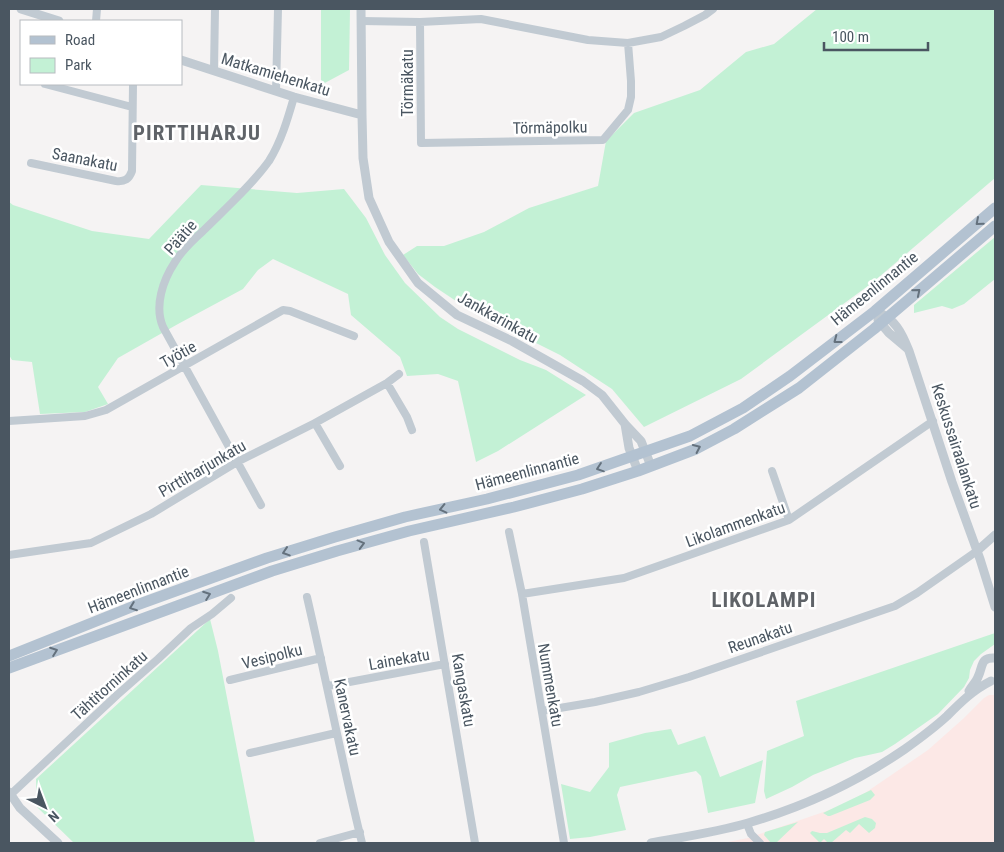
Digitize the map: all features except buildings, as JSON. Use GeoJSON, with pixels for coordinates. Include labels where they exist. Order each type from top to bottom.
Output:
{"type":"FeatureCollection","features":[{"type":"Feature","properties":{"kind":"main road","name":"Hämeenlinnantie"},"geometry":{"type":"LineString","coordinates":[[9,656],[134,606],[267,558],[405,517],[578,476],[690,436],[743,408],[790,376],[875,310],[995,208]]}},
{"type":"Feature","properties":{"kind":"main road","name":"Hämeenlinnantie"},"geometry":{"type":"LineString","coordinates":[[9,668],[263,574],[337,551],[582,489],[638,471],[696,449],[734,429],[798,388],[884,320],[995,226]]}},
{"type":"Feature","properties":{"kind":"street"},"geometry":{"type":"LineString","coordinates":[[21,9],[34,11],[56,20]]}},
{"type":"Feature","properties":{"kind":"street"},"geometry":{"type":"LineString","coordinates":[[214,70],[215,9]]}},
{"type":"Feature","properties":{"kind":"street"},"geometry":{"type":"LineString","coordinates":[[276,91],[278,9]]}},
{"type":"Feature","properties":{"kind":"street","name":"Jankkarinkatu"},"geometry":{"type":"LineString","coordinates":[[362,9],[363,158],[369,198],[389,242],[418,283],[457,315],[512,341],[583,381],[602,395],[624,424],[641,441],[651,466]]}},
{"type":"Feature","properties":{"kind":"street"},"geometry":{"type":"LineString","coordinates":[[362,22],[480,19],[588,40],[628,42],[661,37],[698,19],[713,9]]}},
{"type":"Feature","properties":{"kind":"street","name":"Törmäkatu"},"geometry":{"type":"LineString","coordinates":[[420,22],[421,143]]}},
{"type":"Feature","properties":{"kind":"street","name":"Törmäpolku"},"geometry":{"type":"LineString","coordinates":[[421,143],[603,140],[628,110],[631,97],[631,81],[628,42]]}},
{"type":"Feature","properties":{"kind":"street","name":"Matkamiehenkatu"},"geometry":{"type":"LineString","coordinates":[[182,60],[294,97],[362,115]]}},
{"type":"Feature","properties":{"kind":"street"},"geometry":{"type":"LineString","coordinates":[[49,85],[132,107]]}},
{"type":"Feature","properties":{"kind":"street","name":"Saanakatu"},"geometry":{"type":"LineString","coordinates":[[31,163],[116,181],[127,180],[132,171],[133,85]]}},
{"type":"Feature","properties":{"kind":"street","name":"Päätie"},"geometry":{"type":"LineString","coordinates":[[261,505],[160,320],[159,304],[164,284],[174,262],[184,249],[238,197],[269,160],[278,144],[294,97]]}},
{"type":"Feature","properties":{"kind":"street","name":"Työtie"},"geometry":{"type":"LineString","coordinates":[[9,421],[85,416],[106,410],[283,310],[354,336]]}},
{"type":"Feature","properties":{"kind":"street","name":"Keskussairaalankatu"},"geometry":{"type":"LineString","coordinates":[[875,310],[876,318],[884,320],[910,351],[995,607]]}},
{"type":"Feature","properties":{"kind":"street","name":"Pirttiharjunkatu"},"geometry":{"type":"LineString","coordinates":[[9,555],[91,543],[151,514],[237,462],[387,384],[399,374]]}},
{"type":"Feature","properties":{"kind":"street"},"geometry":{"type":"LineString","coordinates":[[387,384],[407,417],[412,430]]}},
{"type":"Feature","properties":{"kind":"street","name":"Likolammenkatu"},"geometry":{"type":"LineString","coordinates":[[522,594],[624,578],[789,520],[933,421]]}},
{"type":"Feature","properties":{"kind":"street"},"geometry":{"type":"LineString","coordinates":[[315,423],[340,466]]}},
{"type":"Feature","properties":{"kind":"street","name":"Jankkarinkatu"},"geometry":{"type":"LineString","coordinates":[[624,424],[629,448],[638,471]]}},
{"type":"Feature","properties":{"kind":"street"},"geometry":{"type":"LineString","coordinates":[[772,470],[789,520]]}},
{"type":"Feature","properties":{"kind":"street","name":"Nummenkatu"},"geometry":{"type":"LineString","coordinates":[[510,532],[564,843]]}},
{"type":"Feature","properties":{"kind":"street","name":"Reunakatu"},"geometry":{"type":"LineString","coordinates":[[542,710],[595,702],[689,678],[895,606],[917,594],[977,551],[995,535]]}},
{"type":"Feature","properties":{"kind":"street","name":"Kangaskatu"},"geometry":{"type":"LineString","coordinates":[[424,542],[475,843]]}},
{"type":"Feature","properties":{"kind":"street","name":"Kanervakatu"},"geometry":{"type":"LineString","coordinates":[[307,597],[362,843]]}},
{"type":"Feature","properties":{"kind":"street","name":"Tähtitorninkatu"},"geometry":{"type":"LineString","coordinates":[[9,794],[191,628],[232,598]]}},
{"type":"Feature","properties":{"kind":"street","name":"Vesipolku"},"geometry":{"type":"LineString","coordinates":[[230,680],[321,658]]}},
{"type":"Feature","properties":{"kind":"street"},"geometry":{"type":"LineString","coordinates":[[961,701],[978,678],[985,660],[995,658]]}},
{"type":"Feature","properties":{"kind":"street","name":"Lainekatu"},"geometry":{"type":"LineString","coordinates":[[328,686],[445,664]]}},
{"type":"Feature","properties":{"kind":"street"},"geometry":{"type":"LineString","coordinates":[[981,671],[984,678],[993,681]]}},
{"type":"Feature","properties":{"kind":"street"},"geometry":{"type":"LineString","coordinates":[[652,843],[747,824],[810,801],[868,772],[895,756],[946,716],[975,689],[993,681]]}},
{"type":"Feature","properties":{"kind":"street"},"geometry":{"type":"LineString","coordinates":[[250,753],[336,733]]}},
{"type":"Feature","properties":{"kind":"street"},"geometry":{"type":"LineString","coordinates":[[9,794],[26,814],[58,843]]}},
{"type":"Feature","properties":{"kind":"street"},"geometry":{"type":"LineString","coordinates":[[747,824],[751,834],[760,843]]}},
{"type":"Feature","properties":{"kind":"street"},"geometry":{"type":"LineString","coordinates":[[320,843],[360,832]]}},
{"type":"Feature","properties":{"kind":"shaded area"},"geometry":{"type":"Polygon","coordinates":[[[989,695],[995,695],[995,843],[723,843],[748,838],[838,807],[865,793],[928,750],[989,695]]]}},
{"type":"Feature","properties":{"kind":"green space"},"geometry":{"type":"Polygon","coordinates":[[[321,9],[350,9],[349,70],[321,85],[321,9]]]}},
{"type":"Feature","properties":{"kind":"green space"},"geometry":{"type":"Polygon","coordinates":[[[817,9],[995,9],[995,178],[872,283],[741,379],[644,427],[612,389],[560,355],[468,309],[418,274],[403,255],[417,246],[444,246],[484,232],[529,208],[598,186],[606,141],[634,113],[700,90],[746,52],[774,44],[817,9]]]}},
{"type":"Feature","properties":{"kind":"green space"},"geometry":{"type":"Polygon","coordinates":[[[201,185],[297,193],[344,189],[366,218],[385,255],[405,283],[440,317],[458,329],[520,360],[546,370],[586,395],[498,451],[476,462],[458,381],[438,374],[407,376],[400,357],[351,315],[348,294],[273,259],[258,270],[243,289],[118,358],[98,387],[108,404],[85,412],[40,414],[32,362],[12,360],[9,355],[9,202],[13,205],[92,231],[149,239],[201,185]]]}},
{"type":"Feature","properties":{"kind":"green space"},"geometry":{"type":"Polygon","coordinates":[[[995,237],[995,279],[964,304],[952,309],[942,306],[914,313],[914,305],[995,237]]]}},
{"type":"Feature","properties":{"kind":"green space"},"geometry":{"type":"Polygon","coordinates":[[[210,619],[218,651],[255,843],[74,843],[37,807],[36,779],[210,619]]]}},
{"type":"Feature","properties":{"kind":"green space"},"geometry":{"type":"Polygon","coordinates":[[[995,633],[995,644],[974,661],[964,687],[938,714],[882,752],[855,758],[813,775],[766,799],[764,791],[767,751],[804,736],[796,701],[995,633]]]}},
{"type":"Feature","properties":{"kind":"green space"},"geometry":{"type":"Polygon","coordinates":[[[671,729],[678,745],[705,736],[720,777],[763,760],[755,803],[708,813],[701,776],[696,771],[620,787],[617,795],[626,830],[570,839],[561,784],[590,792],[609,767],[609,743],[645,733],[671,729]]]}},
{"type":"Feature","properties":{"kind":"green space"},"geometry":{"type":"Polygon","coordinates":[[[871,790],[875,795],[870,800],[830,816],[823,813],[871,790]]]}},
{"type":"Feature","properties":{"kind":"green space"},"geometry":{"type":"Polygon","coordinates":[[[865,817],[872,819],[876,823],[875,828],[869,833],[859,824],[850,833],[846,830],[831,843],[824,839],[820,843],[810,833],[812,831],[827,833],[865,817]]]}},
{"type":"Feature","properties":{"kind":"green space"},"geometry":{"type":"Polygon","coordinates":[[[798,822],[776,843],[771,843],[764,835],[765,832],[798,822]]]}},
{"type":"Feature","properties":{"kind":"district","name":"PIRTTIHARJU"},"geometry":{"type":"Point","coordinates":[197,133]}},
{"type":"Feature","properties":{"kind":"district","name":"LIKOLAMPI"},"geometry":{"type":"Point","coordinates":[764,600]}}]}
